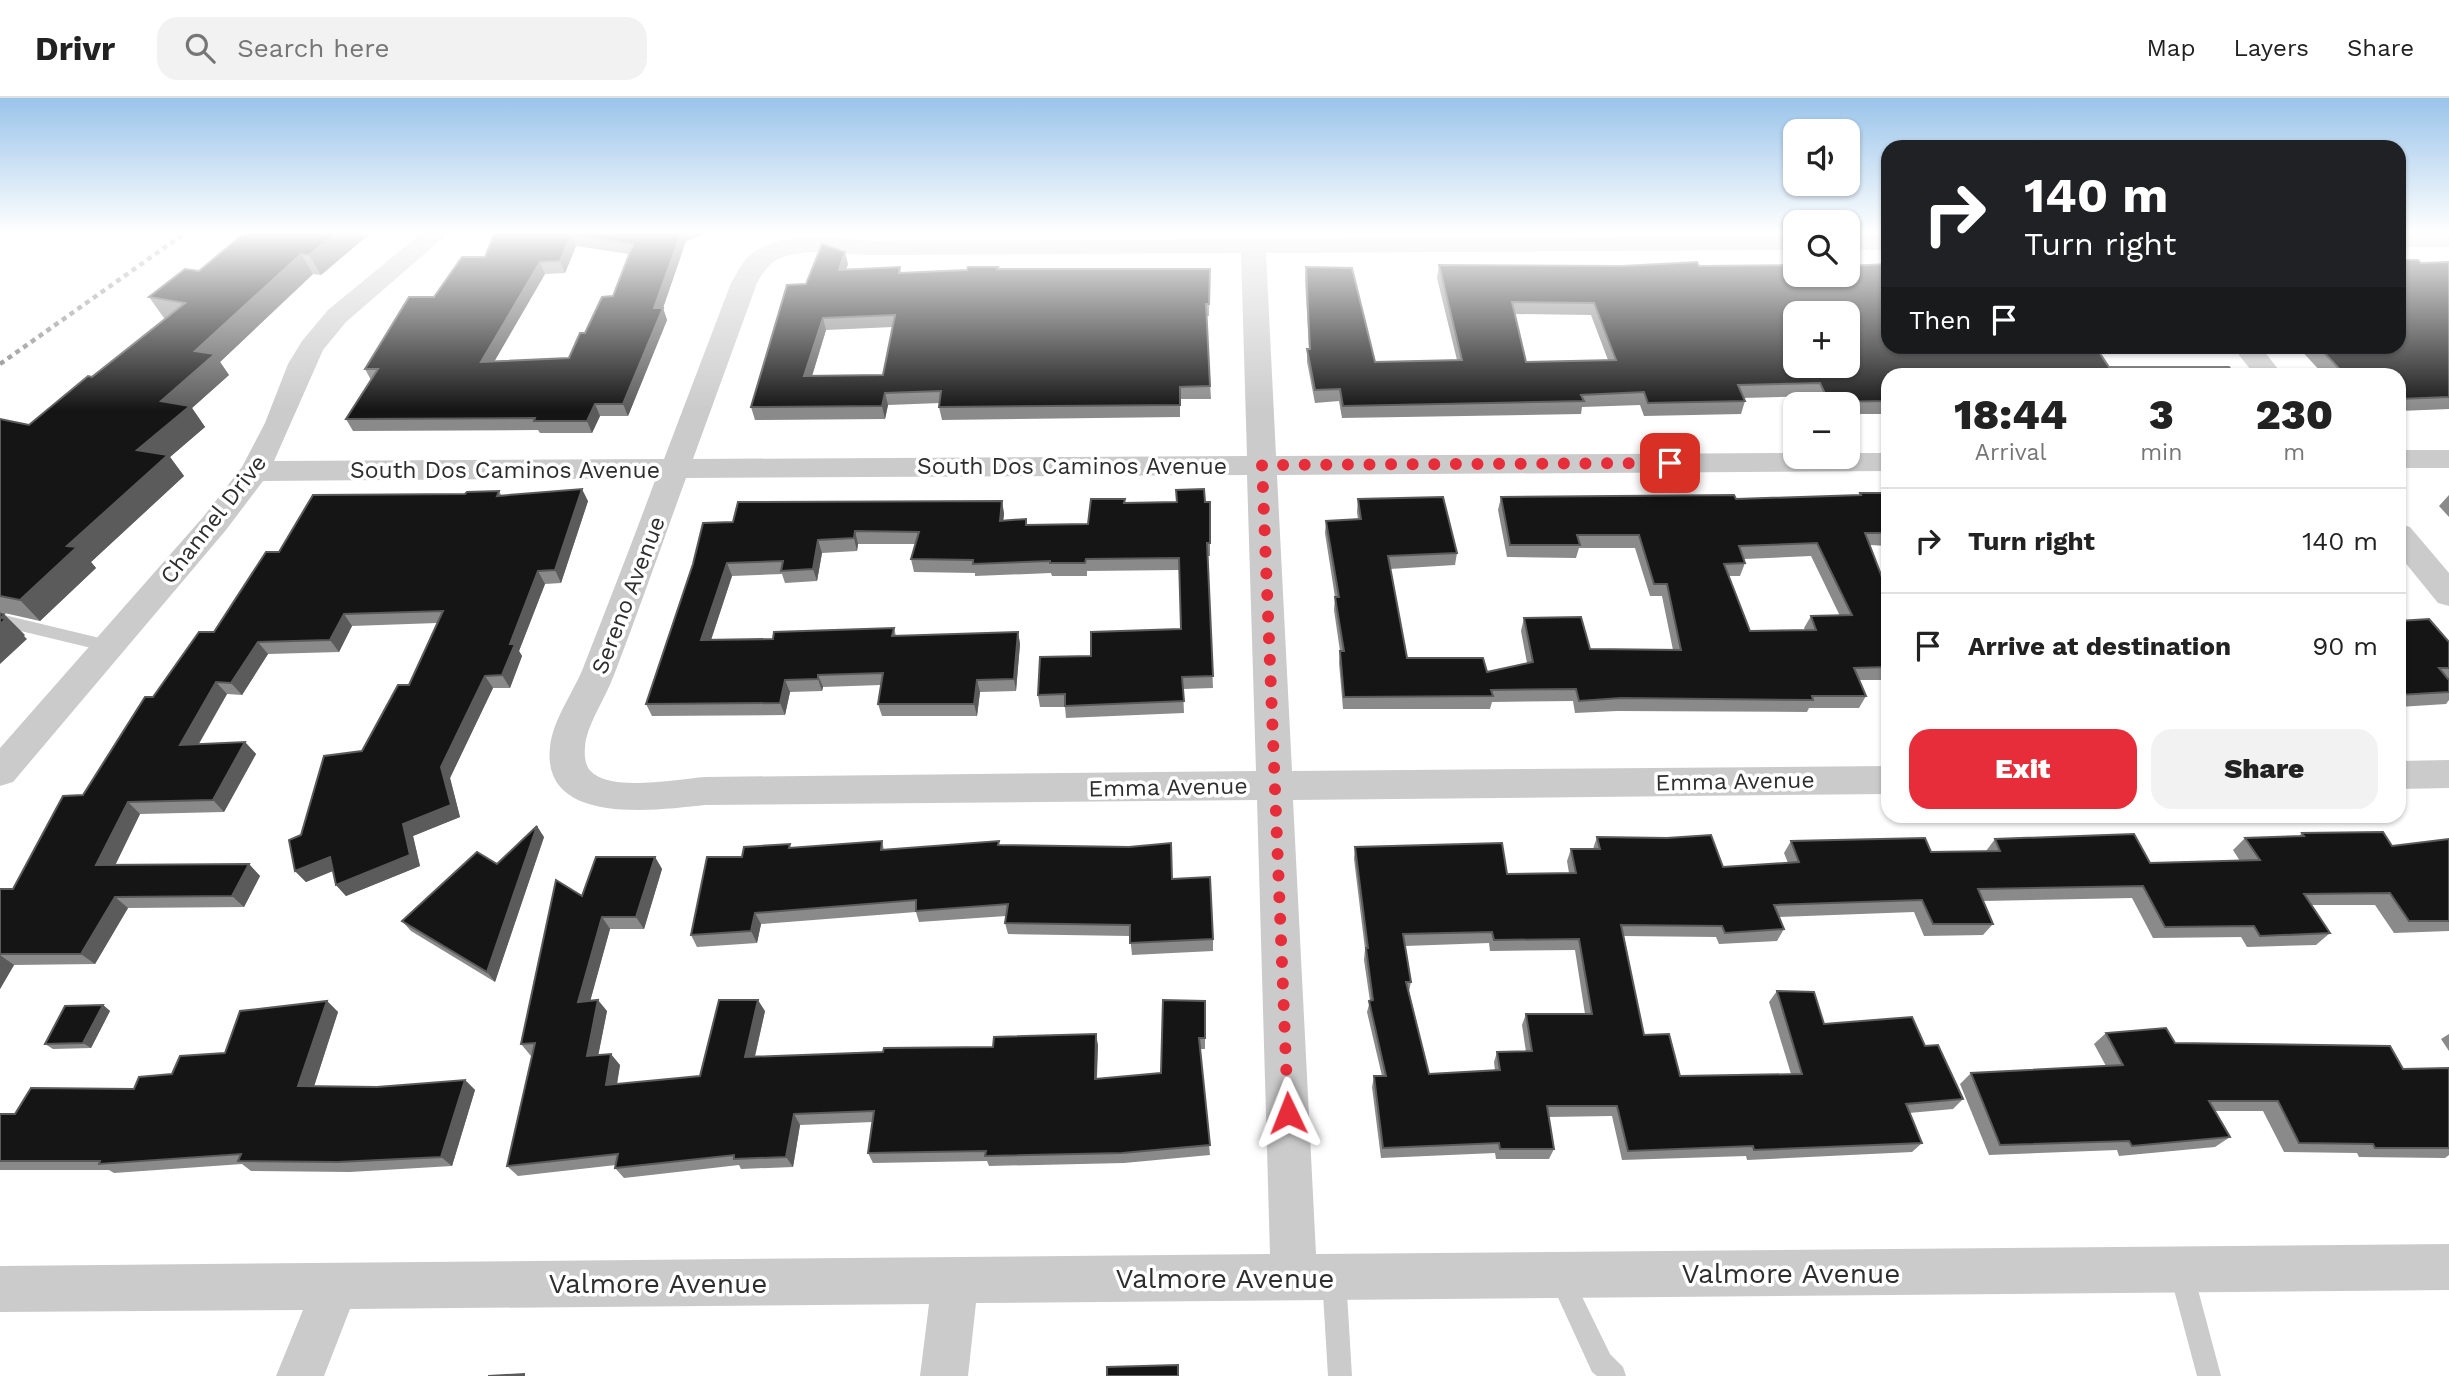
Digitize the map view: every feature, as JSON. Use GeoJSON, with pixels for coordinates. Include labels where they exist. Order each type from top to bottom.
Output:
{"type":"FeatureCollection","features":[{"type":"Feature","properties":{"kind":"street","name":"Channel Drive"},"geometry":{"type":"LineString","coordinates":[[0,772],[255,471],[311,348],[337,316],[367,291]]}},
{"type":"Feature","properties":{"kind":"street","name":"Sereno Avenue"},"geometry":{"type":"LineString","coordinates":[[578,782],[570,774],[567,760],[570,735],[596,679],[741,291]]}},
{"type":"Feature","properties":{"kind":"street"},"geometry":{"type":"LineString","coordinates":[[1255,291],[1275,786],[1314,1277]]}},
{"type":"Feature","properties":{"kind":"street"},"geometry":{"type":"LineString","coordinates":[[2252,354],[2263,368]]}},
{"type":"Feature","properties":{"kind":"street"},"geometry":{"type":"LineString","coordinates":[[2406,459],[2449,459]]}},
{"type":"Feature","properties":{"kind":"street","name":"South Dos Caminos Avenue"},"geometry":{"type":"LineString","coordinates":[[255,471],[1881,462]]}},
{"type":"Feature","properties":{"kind":"street"},"geometry":{"type":"LineString","coordinates":[[2406,543],[2449,595]]}},
{"type":"Feature","properties":{"kind":"street"},"geometry":{"type":"LineString","coordinates":[[2406,775],[2449,774]]}},
{"type":"Feature","properties":{"kind":"street","name":"Emma Avenue"},"geometry":{"type":"LineString","coordinates":[[578,782],[590,790],[617,796],[705,791],[1881,780]]}},
{"type":"Feature","properties":{"kind":"street","name":"Valmore Avenue"},"geometry":{"type":"LineString","coordinates":[[0,1289],[2449,1267]]}},
{"type":"Feature","properties":{"kind":"street"},"geometry":{"type":"LineString","coordinates":[[944,1376],[955,1280]]}},
{"type":"Feature","properties":{"kind":"street"},"geometry":{"type":"LineString","coordinates":[[300,1376],[336,1286]]}},
{"type":"Feature","properties":{"kind":"lane"},"geometry":{"type":"LineString","coordinates":[[0,620],[108,646]]}},
{"type":"Feature","properties":{"kind":"lane"},"geometry":{"type":"LineString","coordinates":[[2181,1270],[2209,1376]]}},
{"type":"Feature","properties":{"kind":"lane"},"geometry":{"type":"LineString","coordinates":[[1559,1275],[1601,1363],[1614,1376]]}},
{"type":"Feature","properties":{"kind":"lane"},"geometry":{"type":"LineString","coordinates":[[1314,1277],[1340,1376]]}},
{"type":"Feature","properties":{"kind":"building"},"geometry":{"type":"Polygon","coordinates":[[[157,291],[261,291],[195,351],[215,354],[161,401],[190,406],[137,450],[168,455],[67,546],[77,547],[20,600],[0,596],[0,419],[29,425],[88,376],[92,377],[185,303],[149,297],[157,291]]]}},
{"type":"Feature","properties":{"kind":"building"},"geometry":{"type":"Polygon","coordinates":[[[438,291],[523,291],[481,362],[569,358],[580,333],[585,333],[602,297],[613,296],[615,291],[660,291],[654,308],[663,308],[623,404],[595,404],[587,421],[534,421],[535,418],[346,419],[378,369],[365,369],[409,297],[434,297],[438,291]]]}},
{"type":"Feature","properties":{"kind":"building"},"geometry":{"type":"Polygon","coordinates":[[[785,291],[1209,291],[1209,304],[1206,304],[1210,386],[1180,387],[1180,405],[939,407],[941,391],[885,393],[882,406],[751,407],[785,291]],[[895,315],[823,318],[804,376],[883,375],[895,315]]]}},
{"type":"Feature","properties":{"kind":"building"},"geometry":{"type":"Polygon","coordinates":[[[1307,291],[1358,291],[1375,362],[1462,360],[1445,291],[1881,291],[1881,354],[2100,354],[2109,367],[2230,368],[1881,368],[1881,401],[1860,401],[1860,392],[1824,392],[1820,383],[1738,385],[1745,401],[1648,403],[1644,392],[1581,395],[1584,401],[1343,406],[1340,389],[1315,390],[1307,349],[1310,349],[1307,291]],[[1512,302],[1526,362],[1616,360],[1594,303],[1512,302]]]}},
{"type":"Feature","properties":{"kind":"building"},"geometry":{"type":"Polygon","coordinates":[[[2406,291],[2449,291],[2449,397],[2406,399],[2406,368],[2338,368],[2325,354],[2406,354],[2406,291]]]}},
{"type":"Feature","properties":{"kind":"building"},"geometry":{"type":"Polygon","coordinates":[[[582,489],[555,570],[538,571],[510,644],[515,644],[502,675],[485,676],[441,767],[451,805],[403,824],[410,855],[336,885],[330,857],[295,871],[289,840],[301,835],[324,756],[362,751],[398,685],[409,685],[443,611],[344,614],[330,640],[258,642],[231,683],[216,682],[180,745],[245,742],[213,800],[128,802],[96,865],[249,864],[232,896],[115,897],[81,954],[0,954],[0,889],[13,889],[63,796],[83,795],[145,697],[153,697],[199,632],[214,632],[266,552],[279,552],[313,495],[465,494],[499,491],[497,496],[582,489]]]}},
{"type":"Feature","properties":{"kind":"building"},"geometry":{"type":"Polygon","coordinates":[[[1204,489],[1205,502],[1210,502],[1210,543],[1207,543],[1213,676],[1182,677],[1184,701],[1065,706],[1065,694],[1038,695],[1040,657],[1091,656],[1091,632],[1181,629],[1179,558],[1086,559],[1085,563],[1050,561],[973,564],[973,560],[911,559],[919,532],[855,531],[854,538],[818,540],[813,569],[781,571],[783,561],[727,563],[701,640],[773,639],[774,632],[894,628],[892,636],[1018,632],[1014,679],[977,680],[974,704],[878,704],[883,673],[818,675],[818,679],[785,680],[780,703],[646,704],[693,564],[703,523],[733,522],[738,502],[1002,501],[1000,521],[1026,519],[1026,525],[1088,524],[1091,499],[1125,499],[1124,503],[1177,502],[1176,490],[1204,489]]]}},
{"type":"Feature","properties":{"kind":"building"},"geometry":{"type":"Polygon","coordinates":[[[1881,493],[1881,533],[1865,533],[1881,575],[1881,667],[1854,668],[1866,696],[1812,696],[1813,700],[1621,698],[1579,701],[1576,689],[1491,690],[1493,696],[1344,697],[1340,651],[1344,651],[1335,597],[1339,597],[1326,521],[1361,519],[1358,499],[1443,497],[1457,553],[1388,556],[1407,658],[1483,658],[1487,672],[1533,662],[1524,618],[1581,617],[1590,649],[1681,650],[1667,584],[1654,584],[1639,535],[1577,535],[1580,545],[1510,545],[1501,497],[1734,495],[1736,499],[1881,493]],[[1817,543],[1739,546],[1745,563],[1724,564],[1750,631],[1816,630],[1811,616],[1852,615],[1817,543]]]}},
{"type":"Feature","properties":{"kind":"building"},"geometry":{"type":"Polygon","coordinates":[[[2429,619],[2449,642],[2449,668],[2439,668],[2449,680],[2449,692],[2406,695],[2406,621],[2429,619]]]}},
{"type":"Feature","properties":{"kind":"building"},"geometry":{"type":"Polygon","coordinates":[[[537,826],[487,972],[402,921],[477,852],[497,864],[537,826]]]}},
{"type":"Feature","properties":{"kind":"building"},"geometry":{"type":"Polygon","coordinates":[[[2383,832],[2392,846],[2449,839],[2449,921],[2409,921],[2390,893],[2304,894],[2330,933],[2260,936],[2254,926],[2165,927],[2143,886],[1978,889],[1993,924],[1933,924],[1922,900],[1774,905],[1784,929],[1725,933],[1722,926],[1621,925],[1644,1035],[1669,1034],[1680,1076],[1802,1074],[1777,991],[1814,992],[1824,1024],[1912,1017],[1925,1046],[1938,1045],[1963,1099],[1906,1104],[1922,1143],[1754,1150],[1753,1146],[1628,1151],[1617,1106],[1547,1106],[1554,1149],[1500,1149],[1499,1143],[1383,1148],[1374,1076],[1386,1076],[1369,1001],[1373,1000],[1355,847],[1502,843],[1507,874],[1576,873],[1571,849],[1600,849],[1597,837],[1667,838],[1711,835],[1723,867],[1799,862],[1791,841],[1925,838],[1931,852],[2000,851],[1995,839],[2134,834],[2150,863],[2260,860],[2245,838],[2304,836],[2302,833],[2383,832]],[[1492,932],[1403,934],[1411,982],[1406,982],[1429,1074],[1500,1070],[1497,1052],[1532,1051],[1526,1014],[1592,1014],[1579,939],[1494,940],[1492,932]]]}},
{"type":"Feature","properties":{"kind":"building"},"geometry":{"type":"Polygon","coordinates":[[[882,841],[881,850],[999,841],[998,845],[1129,847],[1171,843],[1172,879],[1210,877],[1213,939],[1130,943],[1130,925],[1005,923],[1008,904],[916,911],[916,900],[755,913],[751,931],[691,935],[707,857],[742,857],[744,847],[790,844],[789,848],[882,841]]]}},
{"type":"Feature","properties":{"kind":"building"},"geometry":{"type":"Polygon","coordinates":[[[596,857],[655,857],[636,917],[602,917],[578,1002],[598,1000],[587,1056],[611,1054],[606,1085],[700,1076],[719,1000],[758,1000],[745,1057],[883,1052],[884,1048],[993,1047],[994,1037],[1096,1034],[1095,1079],[1161,1073],[1163,1000],[1205,1001],[1205,1038],[1199,1038],[1210,1145],[1122,1153],[985,1156],[986,1151],[868,1153],[874,1111],[794,1114],[786,1157],[734,1159],[734,1155],[615,1168],[618,1154],[507,1166],[535,1043],[521,1044],[556,880],[582,896],[596,857]]]}},
{"type":"Feature","properties":{"kind":"building"},"geometry":{"type":"Polygon","coordinates":[[[327,1001],[298,1086],[377,1087],[465,1080],[441,1157],[338,1162],[238,1161],[241,1154],[99,1164],[100,1161],[0,1161],[0,1114],[15,1114],[31,1088],[134,1089],[139,1077],[172,1074],[180,1056],[225,1053],[240,1011],[327,1001]]]}},
{"type":"Feature","properties":{"kind":"building"},"geometry":{"type":"Polygon","coordinates":[[[103,1005],[83,1043],[45,1044],[65,1006],[103,1005]]]}},
{"type":"Feature","properties":{"kind":"building"},"geometry":{"type":"Polygon","coordinates":[[[2166,1028],[2175,1043],[2390,1046],[2403,1069],[2449,1068],[2449,1148],[2375,1148],[2373,1144],[2299,1143],[2278,1101],[2209,1101],[2230,1137],[2132,1146],[2129,1141],[2000,1145],[1971,1073],[2123,1065],[2106,1033],[2166,1028]]]}},
{"type":"Feature","properties":{"kind":"building"},"geometry":{"type":"Polygon","coordinates":[[[1178,1365],[1178,1376],[1107,1376],[1107,1367],[1178,1365]]]}},
{"type":"Feature","properties":{"kind":"building"},"geometry":{"type":"Polygon","coordinates":[[[524,1374],[524,1376],[488,1376],[524,1374]]]}},
{"type":"Feature","properties":{"kind":"railway"},"geometry":{"type":"LineString","coordinates":[[0,364],[104,291]]}},
{"type":"Feature","properties":{"kind":"route"},"geometry":{"type":"LineString","coordinates":[[1288,1113],[1262,465],[1670,463]]}}]}
